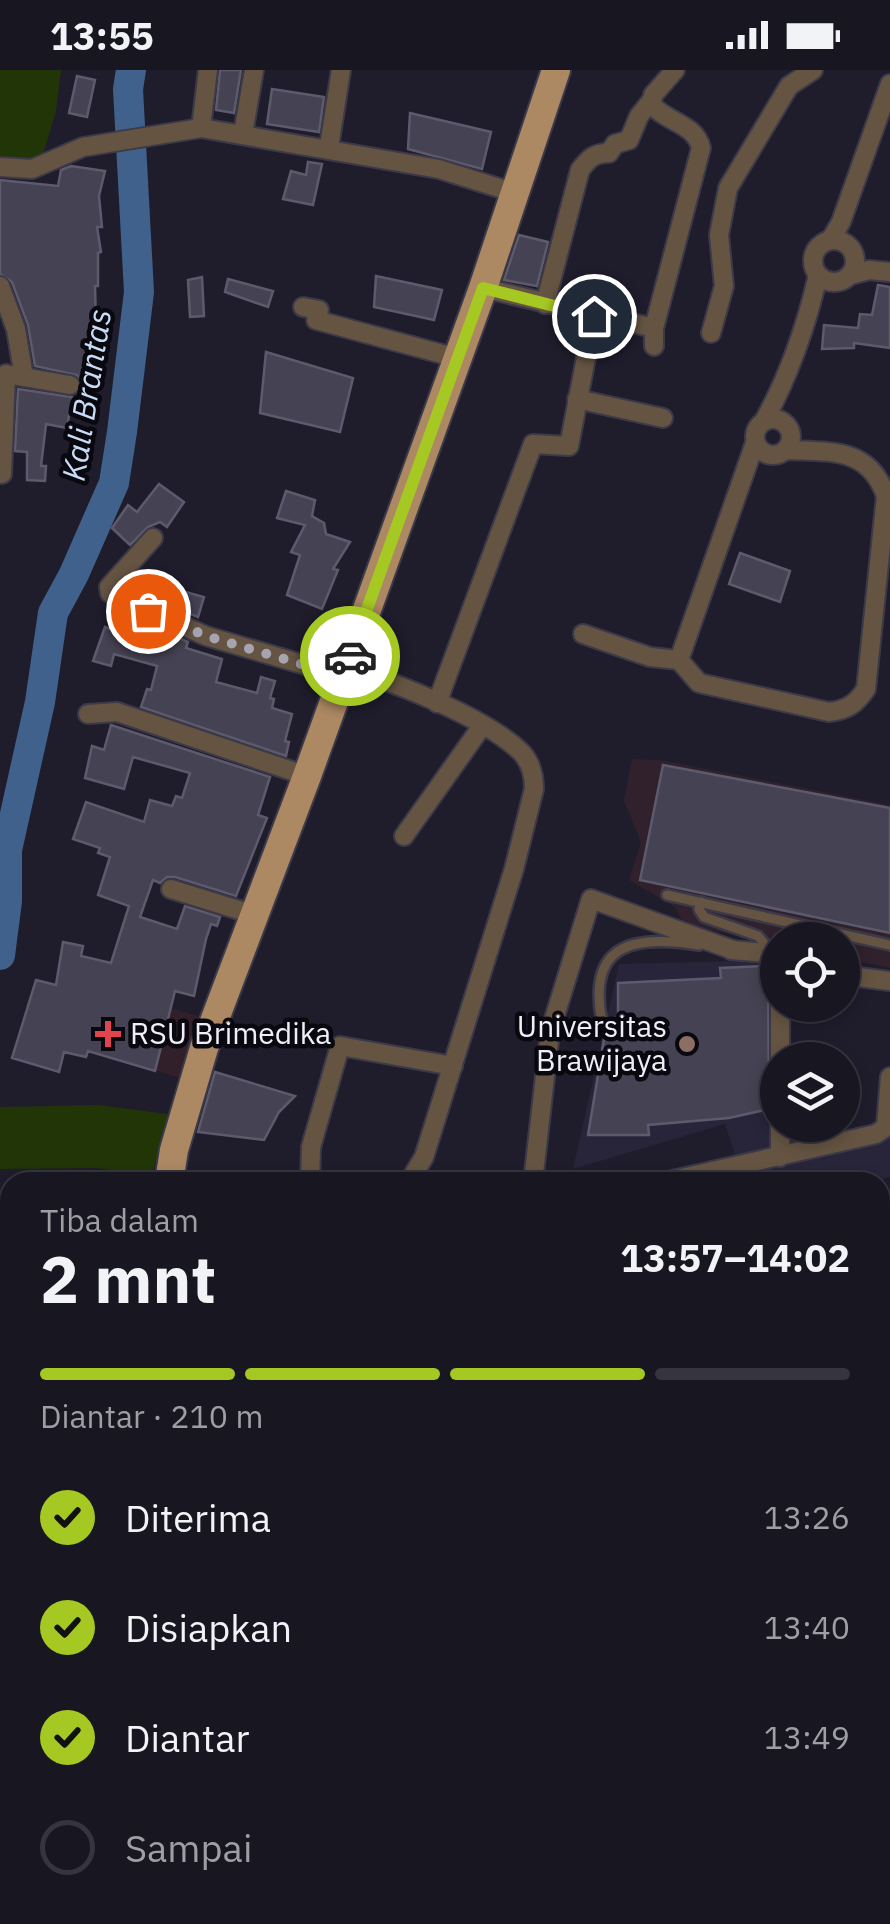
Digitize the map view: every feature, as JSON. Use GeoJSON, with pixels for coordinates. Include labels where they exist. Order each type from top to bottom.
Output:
{"type":"FeatureCollection","features":[{"type":"Feature","properties":{"kind":"main road"},"geometry":{"type":"LineString","coordinates":[[171,1172],[204,1048],[483,288],[556,70]]}},
{"type":"Feature","properties":{"kind":"street"},"geometry":{"type":"LineString","coordinates":[[201,128],[208,70]]}},
{"type":"Feature","properties":{"kind":"street"},"geometry":{"type":"LineString","coordinates":[[243,134],[254,70]]}},
{"type":"Feature","properties":{"kind":"street"},"geometry":{"type":"LineString","coordinates":[[329,147],[341,70]]}},
{"type":"Feature","properties":{"kind":"street"},"geometry":{"type":"LineString","coordinates":[[546,304],[580,170],[590,157],[609,153],[615,144],[628,140],[639,116],[675,70]]}},
{"type":"Feature","properties":{"kind":"street"},"geometry":{"type":"LineString","coordinates":[[712,333],[724,286],[719,235],[728,188],[789,86],[814,70]]}},
{"type":"Feature","properties":{"kind":"street"},"geometry":{"type":"LineString","coordinates":[[858,268],[837,240],[890,84]]}},
{"type":"Feature","properties":{"kind":"street"},"geometry":{"type":"LineString","coordinates":[[483,288],[594,316],[654,337],[702,148],[698,136],[659,113],[651,101]]}},
{"type":"Feature","properties":{"kind":"street"},"geometry":{"type":"LineString","coordinates":[[0,167],[32,169],[66,152],[201,128],[329,147],[438,169],[516,193]]}},
{"type":"Feature","properties":{"kind":"street"},"geometry":{"type":"LineString","coordinates":[[824,278],[812,256],[819,245],[837,240]]}},
{"type":"Feature","properties":{"kind":"street"},"geometry":{"type":"LineString","coordinates":[[583,634],[650,656],[679,660],[699,683],[829,712],[857,702],[866,689],[886,496],[873,469],[858,458],[806,451],[755,430],[775,401],[824,278],[858,268],[890,272]]}},
{"type":"Feature","properties":{"kind":"street"},"geometry":{"type":"LineString","coordinates":[[0,286],[16,329],[1,474],[22,478]]}},
{"type":"Feature","properties":{"kind":"street"},"geometry":{"type":"LineString","coordinates":[[303,307],[319,310],[316,320],[457,358]]}},
{"type":"Feature","properties":{"kind":"street"},"geometry":{"type":"LineString","coordinates":[[437,704],[533,444],[568,446],[594,316]]}},
{"type":"Feature","properties":{"kind":"street"},"geometry":{"type":"LineString","coordinates":[[10,374],[70,385]]}},
{"type":"Feature","properties":{"kind":"street"},"geometry":{"type":"LineString","coordinates":[[577,399],[663,418]]}},
{"type":"Feature","properties":{"kind":"street"},"geometry":{"type":"LineString","coordinates":[[775,401],[777,441]]}},
{"type":"Feature","properties":{"kind":"street"},"geometry":{"type":"LineString","coordinates":[[679,660],[750,465],[777,441]]}},
{"type":"Feature","properties":{"kind":"street"},"geometry":{"type":"LineString","coordinates":[[153,538],[117,576],[110,593],[206,636],[344,672],[437,704],[482,726],[522,754],[530,765],[534,790],[514,869],[424,1157],[415,1172]]}},
{"type":"Feature","properties":{"kind":"street"},"geometry":{"type":"LineString","coordinates":[[88,714],[117,712],[307,776]]}},
{"type":"Feature","properties":{"kind":"street"},"geometry":{"type":"LineString","coordinates":[[404,836],[482,726]]}},
{"type":"Feature","properties":{"kind":"street"},"geometry":{"type":"LineString","coordinates":[[170,889],[255,915]]}},
{"type":"Feature","properties":{"kind":"street"},"geometry":{"type":"LineString","coordinates":[[534,1172],[550,1032],[591,898],[732,950],[760,955]]}},
{"type":"Feature","properties":{"kind":"street"},"geometry":{"type":"LineString","coordinates":[[860,977],[890,981]]}},
{"type":"Feature","properties":{"kind":"street"},"geometry":{"type":"LineString","coordinates":[[310,1172],[311,1146],[340,1046],[452,1066]]}},
{"type":"Feature","properties":{"kind":"street"},"geometry":{"type":"LineString","coordinates":[[710,1172],[882,1131],[886,1127],[890,1077]]}},
{"type":"Feature","properties":{"kind":"street"},"geometry":{"type":"LineString","coordinates":[[780,1142],[780,1157]]}},
{"type":"Feature","properties":{"kind":"lane"},"geometry":{"type":"LineString","coordinates":[[667,895],[890,945]]}},
{"type":"Feature","properties":{"kind":"lane"},"geometry":{"type":"LineString","coordinates":[[701,902],[699,909],[704,918],[760,938]]}},
{"type":"Feature","properties":{"kind":"lane"},"geometry":{"type":"LineString","coordinates":[[604,1030],[598,1004],[601,970],[613,953],[626,944],[668,941],[732,950]]}},
{"type":"Feature","properties":{"kind":"shaded area"},"geometry":{"type":"Polygon","coordinates":[[[632,759],[660,760],[890,805],[890,968],[860,962],[860,922],[760,922],[760,940],[684,924],[675,907],[629,880],[641,842],[624,801],[632,759]]]}},
{"type":"Feature","properties":{"kind":"shaded area","name":"Universitas Brawijaya"},"geometry":{"type":"Polygon","coordinates":[[[760,960],[760,1022],[773,1022],[773,1042],[760,1042],[760,1142],[774,1142],[774,1153],[737,1161],[725,1124],[573,1169],[619,964],[760,960]]]}},
{"type":"Feature","properties":{"kind":"shaded area","name":"RSU Brimedika"},"geometry":{"type":"Polygon","coordinates":[[[36,980],[95,996],[98,987],[201,1017],[184,1079],[88,1051],[86,1057],[64,1053],[12,1058],[36,980]]]}},
{"type":"Feature","properties":{"kind":"shaded area"},"geometry":{"type":"Polygon","coordinates":[[[890,1136],[890,1172],[733,1172],[890,1136]]]}},
{"type":"Feature","properties":{"kind":"green space"},"geometry":{"type":"Polygon","coordinates":[[[0,70],[61,70],[56,111],[41,161],[0,164],[0,70]]]}},
{"type":"Feature","properties":{"kind":"green space"},"geometry":{"type":"Polygon","coordinates":[[[98,1105],[168,1114],[153,1172],[0,1169],[0,1107],[98,1105]]]}},
{"type":"Feature","properties":{"kind":"building"},"geometry":{"type":"Polygon","coordinates":[[[220,70],[241,70],[234,113],[216,110],[220,70]]]}},
{"type":"Feature","properties":{"kind":"building"},"geometry":{"type":"Polygon","coordinates":[[[77,76],[95,80],[87,117],[69,113],[77,76]]]}},
{"type":"Feature","properties":{"kind":"building"},"geometry":{"type":"Polygon","coordinates":[[[272,89],[324,97],[319,132],[267,124],[272,89]]]}},
{"type":"Feature","properties":{"kind":"building"},"geometry":{"type":"Polygon","coordinates":[[[410,113],[491,132],[482,169],[408,149],[410,113]]]}},
{"type":"Feature","properties":{"kind":"building"},"geometry":{"type":"Polygon","coordinates":[[[308,162],[322,164],[313,205],[283,199],[291,171],[306,175],[308,162]]]}},
{"type":"Feature","properties":{"kind":"building"},"geometry":{"type":"Polygon","coordinates":[[[71,166],[105,171],[99,196],[102,227],[97,227],[101,252],[95,286],[96,323],[89,392],[81,391],[82,382],[77,375],[35,366],[28,325],[12,282],[0,274],[0,180],[58,186],[61,170],[71,166]]]}},
{"type":"Feature","properties":{"kind":"building"},"geometry":{"type":"Polygon","coordinates":[[[519,235],[548,242],[537,286],[504,280],[519,235]]]}},
{"type":"Feature","properties":{"kind":"building"},"geometry":{"type":"Polygon","coordinates":[[[376,276],[442,290],[434,320],[374,307],[376,276]]]}},
{"type":"Feature","properties":{"kind":"building"},"geometry":{"type":"Polygon","coordinates":[[[202,277],[204,316],[190,317],[188,280],[202,277]]]}},
{"type":"Feature","properties":{"kind":"building"},"geometry":{"type":"Polygon","coordinates":[[[228,279],[273,291],[268,307],[225,292],[228,279]]]}},
{"type":"Feature","properties":{"kind":"building"},"geometry":{"type":"Polygon","coordinates":[[[878,285],[890,287],[890,348],[854,343],[854,348],[822,349],[824,325],[858,328],[860,314],[872,315],[878,285]]]}},
{"type":"Feature","properties":{"kind":"building"},"geometry":{"type":"Polygon","coordinates":[[[266,352],[353,378],[340,432],[260,413],[266,352]]]}},
{"type":"Feature","properties":{"kind":"building"},"geometry":{"type":"Polygon","coordinates":[[[18,389],[72,397],[67,428],[46,424],[41,466],[46,466],[45,481],[27,480],[27,452],[15,451],[18,389]]]}},
{"type":"Feature","properties":{"kind":"building"},"geometry":{"type":"Polygon","coordinates":[[[159,484],[184,502],[167,527],[160,522],[148,527],[130,545],[112,528],[128,505],[137,512],[159,484]]]}},
{"type":"Feature","properties":{"kind":"building"},"geometry":{"type":"Polygon","coordinates":[[[286,491],[315,500],[312,516],[324,523],[326,534],[350,542],[333,569],[338,570],[322,609],[287,595],[300,555],[291,552],[305,525],[277,518],[286,491]]]}},
{"type":"Feature","properties":{"kind":"building"},"geometry":{"type":"Polygon","coordinates":[[[740,553],[790,571],[780,602],[729,584],[740,553]]]}},
{"type":"Feature","properties":{"kind":"building"},"geometry":{"type":"Polygon","coordinates":[[[146,581],[204,597],[198,617],[126,587],[130,583],[144,587],[146,581]]]}},
{"type":"Feature","properties":{"kind":"building"},"geometry":{"type":"Polygon","coordinates":[[[116,609],[130,616],[126,630],[136,635],[167,644],[170,634],[188,642],[186,648],[222,659],[216,682],[257,693],[261,677],[275,681],[270,698],[274,699],[272,708],[292,714],[285,741],[289,742],[286,756],[141,707],[147,689],[151,690],[157,666],[114,654],[111,666],[93,661],[116,609]]]}},
{"type":"Feature","properties":{"kind":"building"},"geometry":{"type":"Polygon","coordinates":[[[111,725],[270,777],[258,815],[267,818],[236,896],[175,877],[160,883],[153,880],[140,917],[177,929],[185,906],[220,917],[217,926],[211,924],[206,939],[194,996],[175,991],[155,1071],[88,1051],[86,1057],[64,1052],[59,1072],[12,1058],[36,980],[56,985],[63,942],[83,946],[81,956],[111,963],[129,906],[98,895],[110,857],[98,853],[100,848],[73,839],[86,802],[144,822],[150,800],[172,806],[176,796],[182,798],[190,773],[133,757],[124,789],[85,778],[92,746],[104,750],[111,725]]]}},
{"type":"Feature","properties":{"kind":"building"},"geometry":{"type":"Polygon","coordinates":[[[663,765],[890,808],[890,933],[860,927],[860,922],[838,922],[640,880],[663,765]]]}},
{"type":"Feature","properties":{"kind":"building","name":"Universitas Brawijaya"},"geometry":{"type":"Polygon","coordinates":[[[760,966],[760,1022],[768,1022],[769,1042],[760,1042],[760,1111],[729,1118],[648,1125],[649,1135],[588,1135],[604,1039],[612,1033],[611,1021],[618,1021],[618,983],[721,978],[720,968],[760,966]]]}},
{"type":"Feature","properties":{"kind":"building"},"geometry":{"type":"Polygon","coordinates":[[[215,1072],[295,1096],[279,1112],[264,1140],[198,1132],[215,1072]]]}},
{"type":"Feature","properties":{"kind":"waterway","name":"Kali Brantas"},"geometry":{"type":"LineString","coordinates":[[0,955],[7,901],[7,850],[40,702],[53,613],[114,483],[122,432],[139,292],[128,89],[131,70]]}},
{"type":"Feature","properties":{"kind":"way so far"},"geometry":{"type":"LineString","coordinates":[[148,611],[206,636],[342,676],[350,656]]}},
{"type":"Feature","properties":{"kind":"place","name":"RSU Brimedika"},"geometry":{"type":"Point","coordinates":[108,1034]}},
{"type":"Feature","properties":{"kind":"place","name":"Universitas Brawijaya"},"geometry":{"type":"Point","coordinates":[687,1044]}},
{"type":"Feature","properties":{"kind":"route"},"geometry":{"type":"LineString","coordinates":[[350,656],[483,288],[594,316]]}}]}
